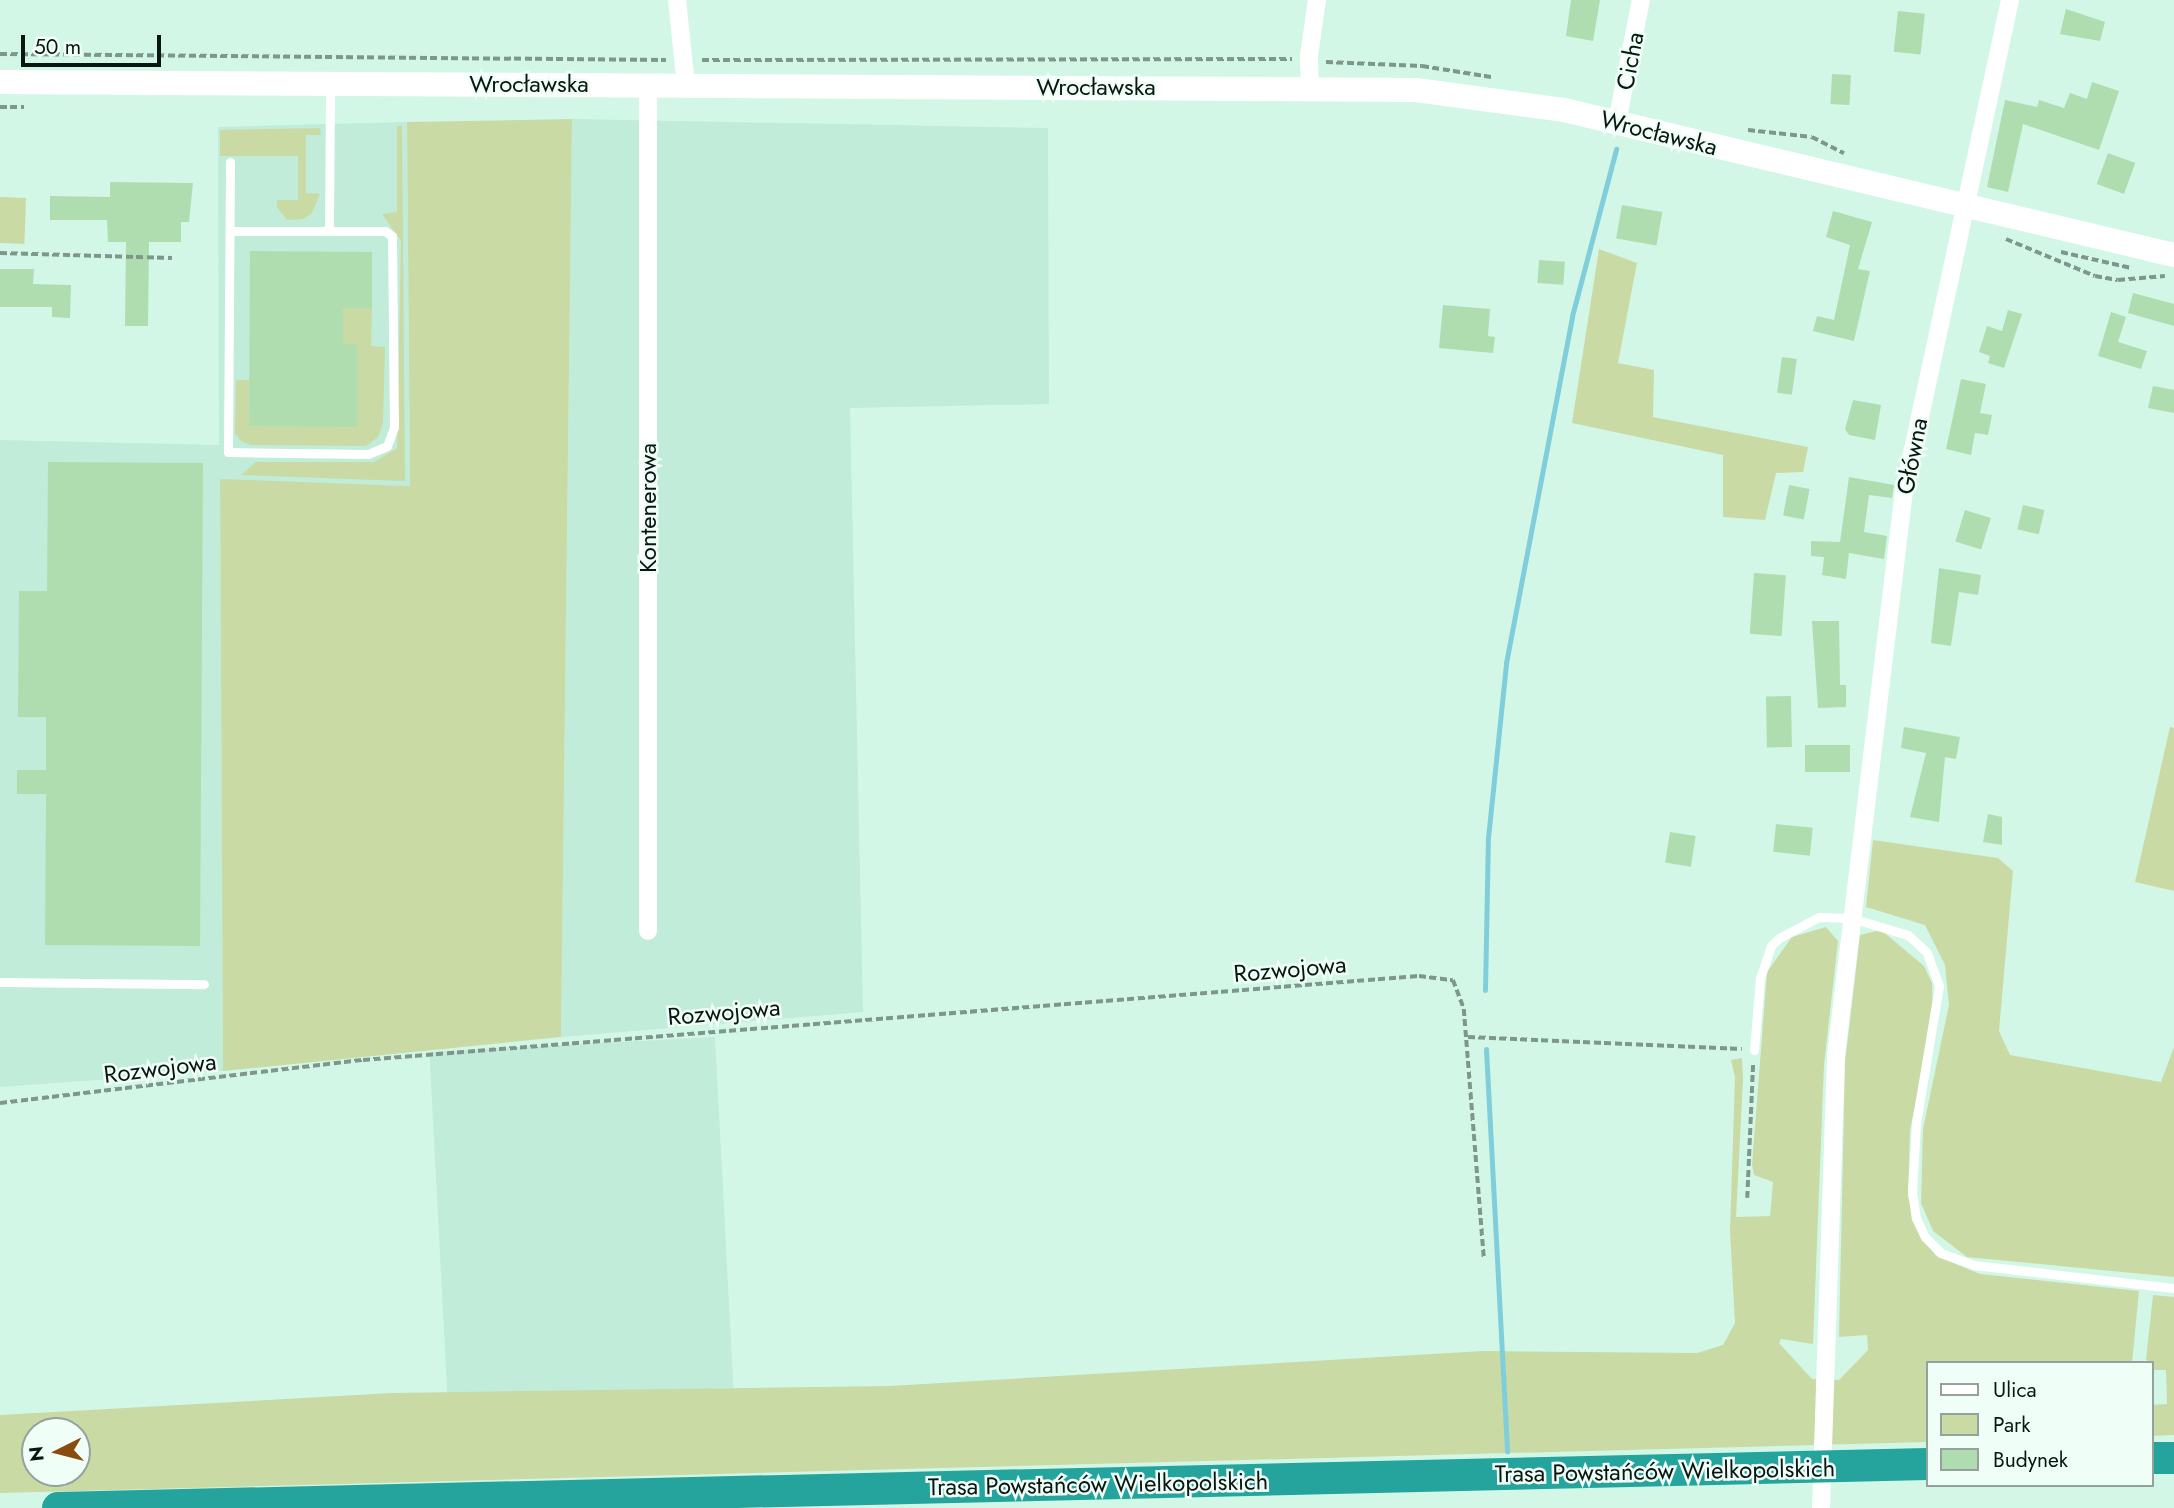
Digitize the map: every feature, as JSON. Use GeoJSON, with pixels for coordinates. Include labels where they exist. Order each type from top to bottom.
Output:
{"type":"FeatureCollection","features":[{"type":"Feature","properties":{"kind":"highway"},"geometry":{"type":"LineString","coordinates":[[2153,1458],[2174,1458]]}},
{"type":"Feature","properties":{"kind":"highway","name":"Trasa Powstańców Wielkopolskich"},"geometry":{"type":"LineString","coordinates":[[58,1508],[1926,1464]]}},
{"type":"Feature","properties":{"kind":"main road","name":"Wrocławska"},"geometry":{"type":"LineString","coordinates":[[0,82],[1416,90],[1524,103],[1618,122],[1965,208],[2174,255]]}},
{"type":"Feature","properties":{"kind":"street"},"geometry":{"type":"LineString","coordinates":[[677,0],[686,85]]}},
{"type":"Feature","properties":{"kind":"street"},"geometry":{"type":"LineString","coordinates":[[1310,89],[1309,57],[1317,0]]}},
{"type":"Feature","properties":{"kind":"street","name":"Cicha"},"geometry":{"type":"LineString","coordinates":[[1618,122],[1641,0]]}},
{"type":"Feature","properties":{"kind":"street","name":"Główna"},"geometry":{"type":"LineString","coordinates":[[1821,1508],[1836,1055],[1904,491],[2010,0]]}},
{"type":"Feature","properties":{"kind":"street","name":"Kontenerowa"},"geometry":{"type":"LineString","coordinates":[[648,85],[648,931]]}},
{"type":"Feature","properties":{"kind":"lane"},"geometry":{"type":"LineString","coordinates":[[329,231],[330,83]]}},
{"type":"Feature","properties":{"kind":"lane"},"geometry":{"type":"LineString","coordinates":[[230,162],[228,452],[368,454],[387,446],[394,427],[395,243],[385,231],[230,231]]}},
{"type":"Feature","properties":{"kind":"lane"},"geometry":{"type":"LineString","coordinates":[[1754,1050],[1760,978],[1771,946],[1796,926],[1819,917],[1851,918],[1908,935],[1927,953],[1939,986],[1916,1124],[1912,1191],[1925,1237],[1941,1253],[1966,1264],[2174,1288]]}},
{"type":"Feature","properties":{"kind":"lane"},"geometry":{"type":"LineString","coordinates":[[0,982],[204,984]]}},
{"type":"Feature","properties":{"kind":"path"},"geometry":{"type":"LineString","coordinates":[[0,107],[24,107]]}},
{"type":"Feature","properties":{"kind":"path"},"geometry":{"type":"LineString","coordinates":[[2000,236],[2047,259],[2095,276],[2118,280],[2174,275]]}},
{"type":"Feature","properties":{"kind":"path"},"geometry":{"type":"LineString","coordinates":[[0,253],[172,258]]}},
{"type":"Feature","properties":{"kind":"path","name":"Rozwojowa"},"geometry":{"type":"LineString","coordinates":[[0,1103],[377,1059],[1419,976],[1453,980],[1468,1037]]}},
{"type":"Feature","properties":{"kind":"path"},"geometry":{"type":"LineString","coordinates":[[1483,1258],[1468,1037],[1754,1050],[1747,1198]]}},
{"type":"Feature","properties":{"kind":"shaded area"},"geometry":{"type":"Polygon","coordinates":[[[572,119],[1048,128],[1049,404],[850,408],[863,1012],[561,1037],[572,119]]]}},
{"type":"Feature","properties":{"kind":"shaded area"},"geometry":{"type":"Polygon","coordinates":[[[407,122],[410,486],[220,480],[223,1071],[0,1087],[0,440],[219,445],[218,127],[407,122]]]}},
{"type":"Feature","properties":{"kind":"shaded area"},"geometry":{"type":"Polygon","coordinates":[[[715,1037],[733,1388],[448,1402],[429,1052],[715,1037]]]}},
{"type":"Feature","properties":{"kind":"green space"},"geometry":{"type":"Polygon","coordinates":[[[572,119],[561,1037],[223,1071],[220,479],[410,486],[407,122],[572,119]]]}},
{"type":"Feature","properties":{"kind":"green space"},"geometry":{"type":"Polygon","coordinates":[[[397,126],[402,126],[405,481],[241,475],[256,462],[374,462],[397,448],[401,241],[382,214],[397,212],[397,126]]]}},
{"type":"Feature","properties":{"kind":"green space"},"geometry":{"type":"Polygon","coordinates":[[[320,128],[321,135],[306,135],[306,193],[320,194],[312,213],[303,219],[287,220],[277,207],[277,200],[298,200],[298,156],[220,156],[220,130],[320,128]]]}},
{"type":"Feature","properties":{"kind":"green space"},"geometry":{"type":"Polygon","coordinates":[[[0,197],[26,198],[24,244],[0,243],[0,197]]]}},
{"type":"Feature","properties":{"kind":"green space"},"geometry":{"type":"Polygon","coordinates":[[[1599,249],[1637,263],[1618,363],[1654,370],[1653,417],[1808,447],[1803,472],[1776,473],[1765,520],[1723,517],[1723,455],[1572,423],[1599,249]]]}},
{"type":"Feature","properties":{"kind":"green space"},"geometry":{"type":"Polygon","coordinates":[[[343,308],[372,308],[371,346],[385,347],[383,423],[378,437],[366,446],[251,445],[241,441],[235,433],[236,380],[249,380],[249,426],[356,426],[357,345],[343,344],[343,308]]]}},
{"type":"Feature","properties":{"kind":"green space"},"geometry":{"type":"Polygon","coordinates":[[[2170,727],[2174,728],[2174,891],[2135,882],[2170,727]]]}},
{"type":"Feature","properties":{"kind":"green space"},"geometry":{"type":"Polygon","coordinates":[[[1873,840],[1998,858],[2013,871],[1999,1031],[2010,1055],[2161,1082],[2174,1047],[2174,1277],[1967,1257],[1933,1231],[1921,1203],[1923,1129],[1949,1005],[1945,965],[1925,925],[1866,907],[1873,840]]]}},
{"type":"Feature","properties":{"kind":"green space"},"geometry":{"type":"Polygon","coordinates":[[[1826,927],[1838,941],[1824,1065],[1813,1344],[1781,1339],[1779,1343],[1812,1379],[1839,1380],[1868,1350],[1867,1335],[1839,1337],[1845,1063],[1860,935],[1881,930],[1924,966],[1932,983],[1933,1017],[1910,1130],[1908,1197],[1921,1236],[1936,1256],[1980,1274],[2139,1291],[2132,1361],[1926,1361],[1926,1442],[0,1493],[0,1415],[392,1393],[889,1386],[1483,1351],[1697,1353],[1723,1345],[1735,1323],[1730,1231],[1735,1077],[1731,1060],[1742,1058],[1736,1217],[1770,1216],[1773,1182],[1754,1175],[1752,1165],[1767,972],[1792,937],[1826,927]]]}},
{"type":"Feature","properties":{"kind":"green space"},"geometry":{"type":"Polygon","coordinates":[[[2153,1295],[2174,1297],[2174,1435],[2153,1436],[2153,1405],[2167,1404],[2166,1370],[2154,1370],[2153,1361],[2146,1359],[2153,1295]]]}},
{"type":"Feature","properties":{"kind":"building"},"geometry":{"type":"Polygon","coordinates":[[[1571,0],[1600,0],[1593,41],[1566,36],[1571,0]]]}},
{"type":"Feature","properties":{"kind":"building"},"geometry":{"type":"Polygon","coordinates":[[[2066,9],[2105,22],[2100,41],[2060,34],[2066,9]]]}},
{"type":"Feature","properties":{"kind":"building"},"geometry":{"type":"Polygon","coordinates":[[[1898,11],[1925,14],[1921,55],[1894,52],[1898,11]]]}},
{"type":"Feature","properties":{"kind":"building"},"geometry":{"type":"Polygon","coordinates":[[[1832,74],[1851,75],[1849,105],[1830,104],[1832,74]]]}},
{"type":"Feature","properties":{"kind":"building"},"geometry":{"type":"Polygon","coordinates":[[[2092,82],[2119,91],[2099,150],[2023,124],[2008,192],[1987,187],[2005,100],[2037,107],[2039,100],[2064,108],[2070,93],[2087,99],[2092,82]]]}},
{"type":"Feature","properties":{"kind":"building"},"geometry":{"type":"Polygon","coordinates":[[[2108,153],[2135,163],[2124,194],[2097,184],[2108,153]]]}},
{"type":"Feature","properties":{"kind":"building"},"geometry":{"type":"Polygon","coordinates":[[[110,182],[193,183],[189,222],[181,222],[181,242],[149,242],[148,326],[125,326],[126,242],[108,242],[107,220],[50,220],[50,196],[110,197],[110,182]]]}},
{"type":"Feature","properties":{"kind":"building"},"geometry":{"type":"Polygon","coordinates":[[[1622,205],[1662,212],[1656,246],[1616,238],[1622,205]]]}},
{"type":"Feature","properties":{"kind":"building"},"geometry":{"type":"Polygon","coordinates":[[[1833,211],[1872,222],[1858,269],[1870,271],[1854,341],[1813,331],[1817,316],[1834,320],[1850,245],[1826,237],[1833,211]]]}},
{"type":"Feature","properties":{"kind":"building"},"geometry":{"type":"Polygon","coordinates":[[[250,251],[372,252],[372,308],[343,308],[343,344],[357,344],[357,427],[249,426],[250,251]]]}},
{"type":"Feature","properties":{"kind":"building"},"geometry":{"type":"Polygon","coordinates":[[[1539,260],[1565,262],[1563,285],[1537,283],[1539,260]]]}},
{"type":"Feature","properties":{"kind":"building"},"geometry":{"type":"Polygon","coordinates":[[[0,269],[34,269],[33,284],[71,285],[70,318],[52,317],[52,307],[0,307],[0,269]]]}},
{"type":"Feature","properties":{"kind":"building"},"geometry":{"type":"Polygon","coordinates":[[[2133,293],[2174,304],[2174,326],[2128,313],[2133,293]]]}},
{"type":"Feature","properties":{"kind":"building"},"geometry":{"type":"Polygon","coordinates":[[[1443,305],[1490,309],[1488,336],[1495,337],[1493,353],[1439,348],[1443,305]]]}},
{"type":"Feature","properties":{"kind":"building"},"geometry":{"type":"Polygon","coordinates":[[[2008,310],[2022,314],[2004,368],[1988,363],[1990,356],[1979,352],[1987,326],[2002,331],[2008,310]]]}},
{"type":"Feature","properties":{"kind":"building"},"geometry":{"type":"Polygon","coordinates":[[[2111,312],[2126,317],[2118,342],[2147,351],[2141,369],[2098,356],[2111,312]]]}},
{"type":"Feature","properties":{"kind":"building"},"geometry":{"type":"Polygon","coordinates":[[[1782,357],[1797,359],[1792,395],[1777,393],[1782,357]]]}},
{"type":"Feature","properties":{"kind":"building"},"geometry":{"type":"Polygon","coordinates":[[[1961,379],[1986,384],[1980,413],[1992,415],[1988,435],[1975,433],[1971,455],[1946,449],[1961,379]]]}},
{"type":"Feature","properties":{"kind":"building"},"geometry":{"type":"Polygon","coordinates":[[[2153,386],[2174,390],[2174,413],[2148,408],[2153,386]]]}},
{"type":"Feature","properties":{"kind":"building"},"geometry":{"type":"Polygon","coordinates":[[[1853,400],[1881,405],[1875,440],[1849,435],[1845,429],[1853,400]]]}},
{"type":"Feature","properties":{"kind":"building"},"geometry":{"type":"Polygon","coordinates":[[[48,462],[203,463],[200,946],[45,945],[46,794],[17,794],[17,770],[46,770],[46,717],[18,717],[19,591],[47,591],[48,462]]]}},
{"type":"Feature","properties":{"kind":"building"},"geometry":{"type":"Polygon","coordinates":[[[1849,477],[1894,485],[1892,498],[1869,495],[1864,532],[1887,536],[1884,559],[1849,553],[1846,579],[1822,575],[1824,557],[1811,556],[1811,541],[1840,542],[1849,477]]]}},
{"type":"Feature","properties":{"kind":"building"},"geometry":{"type":"Polygon","coordinates":[[[1789,485],[1810,489],[1804,519],[1783,515],[1789,485]]]}},
{"type":"Feature","properties":{"kind":"building"},"geometry":{"type":"Polygon","coordinates":[[[2023,505],[2044,510],[2039,534],[2017,529],[2023,505]]]}},
{"type":"Feature","properties":{"kind":"building"},"geometry":{"type":"Polygon","coordinates":[[[1965,510],[1991,518],[1981,549],[1955,542],[1965,510]]]}},
{"type":"Feature","properties":{"kind":"building"},"geometry":{"type":"Polygon","coordinates":[[[1939,568],[1981,575],[1978,595],[1959,592],[1951,646],[1931,643],[1939,568]]]}},
{"type":"Feature","properties":{"kind":"building"},"geometry":{"type":"Polygon","coordinates":[[[1754,573],[1786,575],[1782,636],[1750,634],[1754,573]]]}},
{"type":"Feature","properties":{"kind":"building"},"geometry":{"type":"Polygon","coordinates":[[[1812,621],[1839,621],[1840,685],[1846,685],[1846,707],[1818,708],[1812,621]]]}},
{"type":"Feature","properties":{"kind":"building"},"geometry":{"type":"Polygon","coordinates":[[[1766,696],[1791,696],[1792,747],[1767,747],[1766,696]]]}},
{"type":"Feature","properties":{"kind":"building"},"geometry":{"type":"Polygon","coordinates":[[[1904,727],[1960,737],[1956,759],[1945,757],[1939,822],[1910,817],[1926,753],[1901,748],[1904,727]]]}},
{"type":"Feature","properties":{"kind":"building"},"geometry":{"type":"Polygon","coordinates":[[[1805,745],[1850,745],[1850,772],[1805,772],[1805,745]]]}},
{"type":"Feature","properties":{"kind":"building"},"geometry":{"type":"Polygon","coordinates":[[[1988,814],[2002,817],[2002,845],[1983,842],[1988,814]]]}},
{"type":"Feature","properties":{"kind":"building"},"geometry":{"type":"Polygon","coordinates":[[[1776,824],[1813,828],[1810,856],[1773,852],[1776,824]]]}},
{"type":"Feature","properties":{"kind":"building"},"geometry":{"type":"Polygon","coordinates":[[[1670,832],[1696,836],[1691,867],[1665,863],[1670,832]]]}},
{"type":"Feature","properties":{"kind":"waterway"},"geometry":{"type":"LineString","coordinates":[[1485,990],[1488,838],[1506,663],[1572,316],[1616,149]]}},
{"type":"Feature","properties":{"kind":"waterway"},"geometry":{"type":"LineString","coordinates":[[1486,1049],[1507,1451]]}}]}
